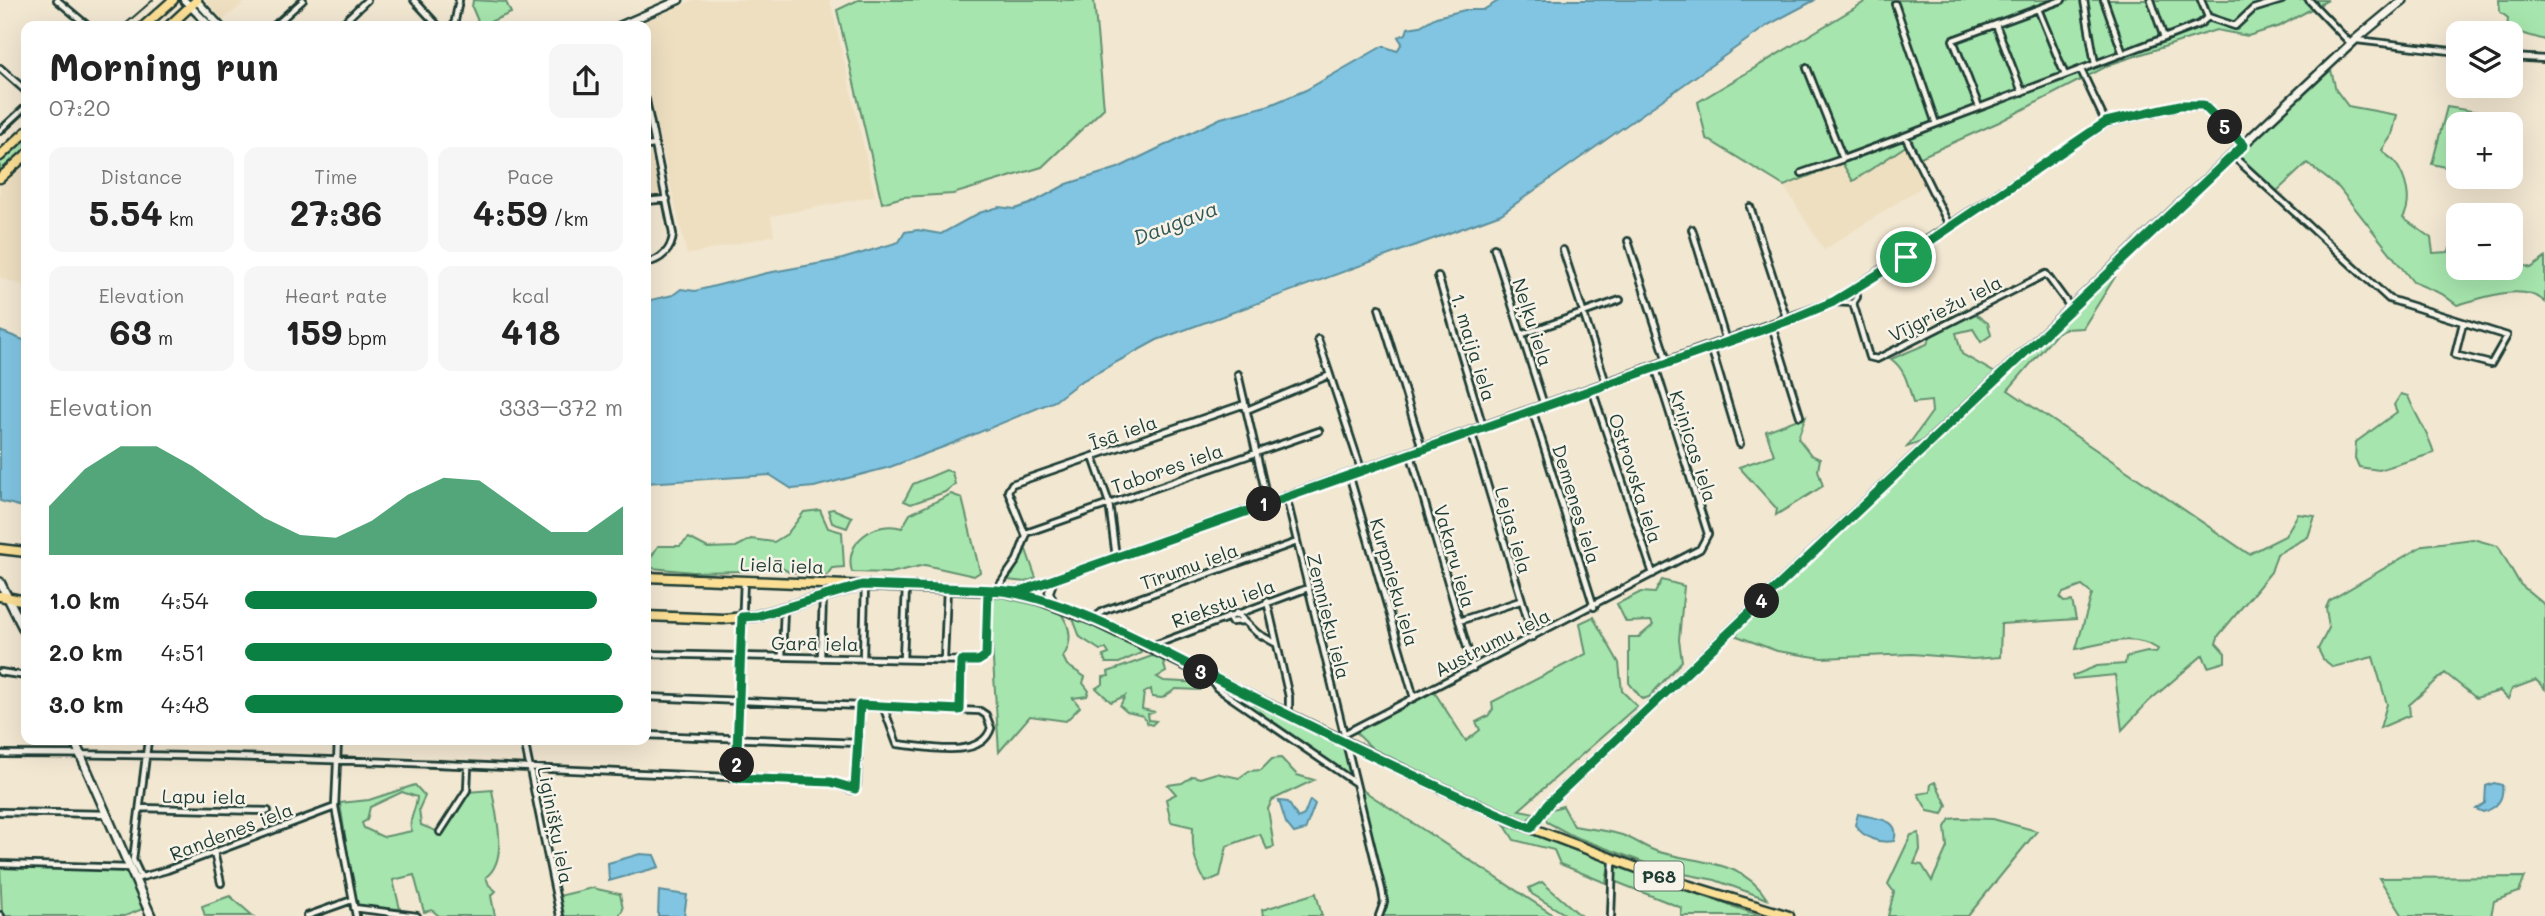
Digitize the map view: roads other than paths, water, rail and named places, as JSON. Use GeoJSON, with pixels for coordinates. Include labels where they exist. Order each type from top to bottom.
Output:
{"type":"FeatureCollection","features":[{"type":"Feature","properties":{"kind":"main road"},"geometry":{"type":"LineString","coordinates":[[150,21],[173,0]]}},
{"type":"Feature","properties":{"kind":"main road"},"geometry":{"type":"LineString","coordinates":[[1531,828],[1541,811],[1559,793],[2244,145],[2403,0]]}},
{"type":"Feature","properties":{"kind":"main road"},"geometry":{"type":"LineString","coordinates":[[174,21],[193,1]]}},
{"type":"Feature","properties":{"kind":"main road"},"geometry":{"type":"LineString","coordinates":[[0,156],[21,137]]}},
{"type":"Feature","properties":{"kind":"main road"},"geometry":{"type":"LineString","coordinates":[[0,178],[21,159]]}},
{"type":"Feature","properties":{"kind":"main road"},"geometry":{"type":"LineString","coordinates":[[0,549],[21,551]]}},
{"type":"Feature","properties":{"kind":"main road","name":"Lielā iela"},"geometry":{"type":"LineString","coordinates":[[651,577],[1018,592]]}},
{"type":"Feature","properties":{"kind":"main road"},"geometry":{"type":"LineString","coordinates":[[0,582],[21,625]]}},
{"type":"Feature","properties":{"kind":"main road","name":"P68"},"geometry":{"type":"LineString","coordinates":[[651,616],[742,617],[863,585]]}},
{"type":"Feature","properties":{"kind":"main road","name":"P68"},"geometry":{"type":"LineString","coordinates":[[1018,592],[1092,620],[1289,716],[1347,740],[1531,828],[1613,860],[1771,914],[1789,916]]}},
{"type":"Feature","properties":{"kind":"main road"},"geometry":{"type":"LineString","coordinates":[[76,745],[130,868],[138,878],[151,916]]}},
{"type":"Feature","properties":{"kind":"street"},"geometry":{"type":"LineString","coordinates":[[57,0],[82,21]]}},
{"type":"Feature","properties":{"kind":"street"},"geometry":{"type":"LineString","coordinates":[[280,21],[303,0]]}},
{"type":"Feature","properties":{"kind":"street"},"geometry":{"type":"LineString","coordinates":[[345,21],[368,0]]}},
{"type":"Feature","properties":{"kind":"street"},"geometry":{"type":"LineString","coordinates":[[414,0],[433,21]]}},
{"type":"Feature","properties":{"kind":"street"},"geometry":{"type":"LineString","coordinates":[[455,21],[458,0]]}},
{"type":"Feature","properties":{"kind":"street"},"geometry":{"type":"LineString","coordinates":[[636,21],[679,0]]}},
{"type":"Feature","properties":{"kind":"street"},"geometry":{"type":"LineString","coordinates":[[1979,107],[1953,40],[2062,0]]}},
{"type":"Feature","properties":{"kind":"street"},"geometry":{"type":"LineString","coordinates":[[2084,0],[2095,64]]}},
{"type":"Feature","properties":{"kind":"street"},"geometry":{"type":"LineString","coordinates":[[2104,0],[2123,54]]}},
{"type":"Feature","properties":{"kind":"street"},"geometry":{"type":"LineString","coordinates":[[2151,0],[2164,38]]}},
{"type":"Feature","properties":{"kind":"street"},"geometry":{"type":"LineString","coordinates":[[2200,0],[2208,17]]}},
{"type":"Feature","properties":{"kind":"street"},"geometry":{"type":"LineString","coordinates":[[2250,0],[2253,9]]}},
{"type":"Feature","properties":{"kind":"street"},"geometry":{"type":"LineString","coordinates":[[1802,173],[2123,54],[2208,17],[2235,26],[2253,9],[2281,0]]}},
{"type":"Feature","properties":{"kind":"street"},"geometry":{"type":"LineString","coordinates":[[2309,0],[2354,42],[2446,51]]}},
{"type":"Feature","properties":{"kind":"street"},"geometry":{"type":"LineString","coordinates":[[193,1],[207,21]]}},
{"type":"Feature","properties":{"kind":"street"},"geometry":{"type":"LineString","coordinates":[[193,1],[215,21]]}},
{"type":"Feature","properties":{"kind":"street"},"geometry":{"type":"LineString","coordinates":[[1895,4],[1936,124]]}},
{"type":"Feature","properties":{"kind":"street"},"geometry":{"type":"LineString","coordinates":[[2038,9],[2065,75]]}},
{"type":"Feature","properties":{"kind":"street"},"geometry":{"type":"LineString","coordinates":[[1996,25],[2022,92]]}},
{"type":"Feature","properties":{"kind":"street"},"geometry":{"type":"LineString","coordinates":[[2523,58],[2545,59]]}},
{"type":"Feature","properties":{"kind":"street"},"geometry":{"type":"LineString","coordinates":[[0,68],[21,87]]}},
{"type":"Feature","properties":{"kind":"street"},"geometry":{"type":"LineString","coordinates":[[1807,68],[1843,159]]}},
{"type":"Feature","properties":{"kind":"street"},"geometry":{"type":"LineString","coordinates":[[2081,70],[2106,122],[2180,105],[2203,105],[2244,145]]}},
{"type":"Feature","properties":{"kind":"street"},"geometry":{"type":"LineString","coordinates":[[0,80],[6,74]]}},
{"type":"Feature","properties":{"kind":"street"},"geometry":{"type":"LineString","coordinates":[[0,131],[21,112]]}},
{"type":"Feature","properties":{"kind":"street","name":"Lielā iela"},"geometry":{"type":"LineString","coordinates":[[1018,592],[1667,361],[1787,321],[1833,302],[2106,122]]}},
{"type":"Feature","properties":{"kind":"street"},"geometry":{"type":"LineString","coordinates":[[651,126],[673,234],[670,247],[651,262]]}},
{"type":"Feature","properties":{"kind":"street"},"geometry":{"type":"LineString","coordinates":[[1905,136],[1950,227]]}},
{"type":"Feature","properties":{"kind":"street"},"geometry":{"type":"LineString","coordinates":[[651,145],[655,145]]}},
{"type":"Feature","properties":{"kind":"street"},"geometry":{"type":"LineString","coordinates":[[2233,156],[2389,299],[2507,336],[2491,364],[2455,355],[2463,323]]}},
{"type":"Feature","properties":{"kind":"street"},"geometry":{"type":"LineString","coordinates":[[651,201],[667,199]]}},
{"type":"Feature","properties":{"kind":"street"},"geometry":{"type":"LineString","coordinates":[[1751,206],[1787,321]]}},
{"type":"Feature","properties":{"kind":"street"},"geometry":{"type":"LineString","coordinates":[[1692,229],[1726,342]]}},
{"type":"Feature","properties":{"kind":"street"},"geometry":{"type":"LineString","coordinates":[[1628,241],[1667,361]]}},
{"type":"Feature","properties":{"kind":"street","name":"Neļķu iela"},"geometry":{"type":"LineString","coordinates":[[1494,248],[1524,334],[1544,405]]}},
{"type":"Feature","properties":{"kind":"street"},"geometry":{"type":"LineString","coordinates":[[1563,250],[1606,384]]}},
{"type":"Feature","properties":{"kind":"street","name":"Vījgriežu iela"},"geometry":{"type":"LineString","coordinates":[[1853,303],[1869,357],[1877,359],[2046,274],[2071,309]]}},
{"type":"Feature","properties":{"kind":"street","name":"1. maija iela"},"geometry":{"type":"LineString","coordinates":[[1438,276],[1483,427]]}},
{"type":"Feature","properties":{"kind":"street"},"geometry":{"type":"LineString","coordinates":[[1833,302],[1853,303],[1857,297],[1856,288]]}},
{"type":"Feature","properties":{"kind":"street"},"geometry":{"type":"LineString","coordinates":[[1524,334],[1620,300]]}},
{"type":"Feature","properties":{"kind":"street"},"geometry":{"type":"LineString","coordinates":[[1379,308],[1422,448]]}},
{"type":"Feature","properties":{"kind":"street"},"geometry":{"type":"LineString","coordinates":[[1772,326],[1800,416]]}},
{"type":"Feature","properties":{"kind":"street"},"geometry":{"type":"LineString","coordinates":[[1318,339],[1361,469]]}},
{"type":"Feature","properties":{"kind":"street"},"geometry":{"type":"LineString","coordinates":[[1711,347],[1740,444]]}},
{"type":"Feature","properties":{"kind":"street","name":"Kriņicas iela"},"geometry":{"type":"LineString","coordinates":[[1654,366],[1708,534]]}},
{"type":"Feature","properties":{"kind":"street"},"geometry":{"type":"LineString","coordinates":[[1238,374],[1268,503]]}},
{"type":"Feature","properties":{"kind":"street","name":"Īsā iela"},"geometry":{"type":"LineString","coordinates":[[1026,533],[1008,491],[1010,487],[1246,407],[1330,375]]}},
{"type":"Feature","properties":{"kind":"street","name":"Ostrovska iela"},"geometry":{"type":"LineString","coordinates":[[1592,389],[1653,575]]}},
{"type":"Feature","properties":{"kind":"street","name":"Demenes iela"},"geometry":{"type":"LineString","coordinates":[[1532,409],[1594,607]]}},
{"type":"Feature","properties":{"kind":"street","name":"Tabores iela"},"geometry":{"type":"LineString","coordinates":[[1026,533],[1319,431]]}},
{"type":"Feature","properties":{"kind":"street","name":"Lejas iela"},"geometry":{"type":"LineString","coordinates":[[1471,431],[1533,637]]}},
{"type":"Feature","properties":{"kind":"street","name":"Vakaru iela"},"geometry":{"type":"LineString","coordinates":[[1410,452],[1473,668]]}},
{"type":"Feature","properties":{"kind":"street"},"geometry":{"type":"LineString","coordinates":[[1093,457],[1109,503],[1116,557]]}},
{"type":"Feature","properties":{"kind":"street","name":"Kurpnieku iela"},"geometry":{"type":"LineString","coordinates":[[1349,474],[1414,698]]}},
{"type":"Feature","properties":{"kind":"street","name":"Zemnieku iela"},"geometry":{"type":"LineString","coordinates":[[1286,496],[1382,890],[1384,902],[1379,916]]}},
{"type":"Feature","properties":{"kind":"street"},"geometry":{"type":"LineString","coordinates":[[992,590],[1017,560],[1026,533]]}},
{"type":"Feature","properties":{"kind":"street","name":"Austrumu iela"},"geometry":{"type":"LineString","coordinates":[[1347,740],[1414,698],[1594,607],[1700,549],[1708,534]]}},
{"type":"Feature","properties":{"kind":"street","name":"Tīrumu iela"},"geometry":{"type":"LineString","coordinates":[[1092,620],[1103,611],[1297,542]]}},
{"type":"Feature","properties":{"kind":"street"},"geometry":{"type":"LineString","coordinates":[[1054,579],[1049,592],[1054,604]]}},
{"type":"Feature","properties":{"kind":"street"},"geometry":{"type":"LineString","coordinates":[[736,778],[744,580]]}},
{"type":"Feature","properties":{"kind":"street"},"geometry":{"type":"LineString","coordinates":[[863,585],[863,658]]}},
{"type":"Feature","properties":{"kind":"street"},"geometry":{"type":"LineString","coordinates":[[903,659],[906,586]]}},
{"type":"Feature","properties":{"kind":"street"},"geometry":{"type":"LineString","coordinates":[[944,660],[947,588]]}},
{"type":"Feature","properties":{"kind":"street","name":"Riekstu iela"},"geometry":{"type":"LineString","coordinates":[[1149,647],[1308,588]]}},
{"type":"Feature","properties":{"kind":"street","name":"Garā iela"},"geometry":{"type":"LineString","coordinates":[[651,654],[961,661],[984,659],[992,590]]}},
{"type":"Feature","properties":{"kind":"street"},"geometry":{"type":"LineString","coordinates":[[821,657],[823,596]]}},
{"type":"Feature","properties":{"kind":"street"},"geometry":{"type":"LineString","coordinates":[[1267,601],[1289,697],[1289,716]]}},
{"type":"Feature","properties":{"kind":"street"},"geometry":{"type":"LineString","coordinates":[[1459,621],[1520,601]]}},
{"type":"Feature","properties":{"kind":"street"},"geometry":{"type":"LineString","coordinates":[[782,656],[784,608]]}},
{"type":"Feature","properties":{"kind":"street"},"geometry":{"type":"LineString","coordinates":[[1236,613],[1275,643]]}},
{"type":"Feature","properties":{"kind":"street"},"geometry":{"type":"LineString","coordinates":[[1228,616],[1231,622],[1243,621]]}},
{"type":"Feature","properties":{"kind":"street"},"geometry":{"type":"LineString","coordinates":[[960,710],[961,661]]}},
{"type":"Feature","properties":{"kind":"street"},"geometry":{"type":"LineString","coordinates":[[0,672],[21,675]]}},
{"type":"Feature","properties":{"kind":"street"},"geometry":{"type":"LineString","coordinates":[[1210,676],[1217,688],[1355,782]]}},
{"type":"Feature","properties":{"kind":"street"},"geometry":{"type":"LineString","coordinates":[[651,697],[740,702],[860,705],[884,706],[980,711],[986,715],[991,728],[982,743],[969,748],[897,744],[884,706]]}},
{"type":"Feature","properties":{"kind":"street"},"geometry":{"type":"LineString","coordinates":[[0,754],[79,753],[531,768],[831,782],[852,790],[857,785],[860,705]]}},
{"type":"Feature","properties":{"kind":"street"},"geometry":{"type":"LineString","coordinates":[[651,735],[859,743]]}},
{"type":"Feature","properties":{"kind":"street"},"geometry":{"type":"LineString","coordinates":[[138,878],[133,860],[148,745]]}},
{"type":"Feature","properties":{"kind":"street"},"geometry":{"type":"LineString","coordinates":[[338,745],[335,807],[356,916]]}},
{"type":"Feature","properties":{"kind":"street","name":"Liginišķu iela"},"geometry":{"type":"LineString","coordinates":[[525,745],[560,916]]}},
{"type":"Feature","properties":{"kind":"street"},"geometry":{"type":"LineString","coordinates":[[440,832],[467,790],[468,766]]}},
{"type":"Feature","properties":{"kind":"street","name":"Randenes iela"},"geometry":{"type":"LineString","coordinates":[[138,878],[335,807]]}},
{"type":"Feature","properties":{"kind":"street","name":"Lapu iela"},"geometry":{"type":"LineString","coordinates":[[140,808],[268,811]]}},
{"type":"Feature","properties":{"kind":"street"},"geometry":{"type":"LineString","coordinates":[[0,812],[107,814]]}},
{"type":"Feature","properties":{"kind":"street"},"geometry":{"type":"LineString","coordinates":[[214,852],[221,883]]}},
{"type":"Feature","properties":{"kind":"street"},"geometry":{"type":"LineString","coordinates":[[1611,916],[1613,860]]}},
{"type":"Feature","properties":{"kind":"street"},"geometry":{"type":"LineString","coordinates":[[0,864],[130,868]]}},
{"type":"Feature","properties":{"kind":"street"},"geometry":{"type":"LineString","coordinates":[[307,916],[352,900]]}},
{"type":"Feature","properties":{"kind":"street"},"geometry":{"type":"LineString","coordinates":[[354,908],[417,916]]}},
{"type":"Feature","properties":{"kind":"water","name":"Daugava"},"geometry":{"type":"Polygon","coordinates":[[[1500,0],[1815,0],[1768,25],[1501,214],[1157,340],[1078,383],[1055,401],[890,467],[814,487],[792,489],[770,475],[651,483],[651,300],[673,295],[681,289],[695,291],[767,273],[839,260],[899,242],[905,232],[918,230],[941,234],[979,213],[999,207],[1015,209],[1030,204],[1067,184],[1118,168],[1221,118],[1270,105],[1306,90],[1383,46],[1397,51],[1402,43],[1398,37],[1406,34],[1408,28],[1465,10],[1483,10],[1500,0]]]}},
{"type":"Feature","properties":{"kind":"water"},"geometry":{"type":"Polygon","coordinates":[[[0,331],[21,339],[21,507],[0,501],[0,331]]]}},
{"type":"Feature","properties":{"kind":"water"},"geometry":{"type":"Polygon","coordinates":[[[2494,783],[2502,785],[2502,795],[2498,802],[2483,812],[2476,809],[2485,803],[2486,786],[2494,783]]]}},
{"type":"Feature","properties":{"kind":"water"},"geometry":{"type":"Polygon","coordinates":[[[1310,800],[1315,804],[1305,830],[1294,833],[1286,823],[1279,801],[1288,802],[1298,818],[1304,815],[1310,800]]]}},
{"type":"Feature","properties":{"kind":"water"},"geometry":{"type":"Polygon","coordinates":[[[1858,814],[1890,823],[1894,827],[1894,841],[1877,841],[1867,837],[1855,825],[1858,814]]]}},
{"type":"Feature","properties":{"kind":"water"},"geometry":{"type":"Polygon","coordinates":[[[640,854],[654,855],[659,867],[609,881],[608,863],[640,854]]]}},
{"type":"Feature","properties":{"kind":"water"},"geometry":{"type":"Polygon","coordinates":[[[659,891],[687,895],[684,916],[658,916],[659,891]]]}},
{"type":"Feature","properties":{"kind":"tram line"},"geometry":{"type":"LineString","coordinates":[[129,21],[153,0]]}},
{"type":"Feature","properties":{"kind":"tram line"},"geometry":{"type":"LineString","coordinates":[[0,134],[21,115]]}},
{"type":"Feature","properties":{"kind":"railway"},"geometry":{"type":"LineString","coordinates":[[276,21],[299,0]]}}]}
